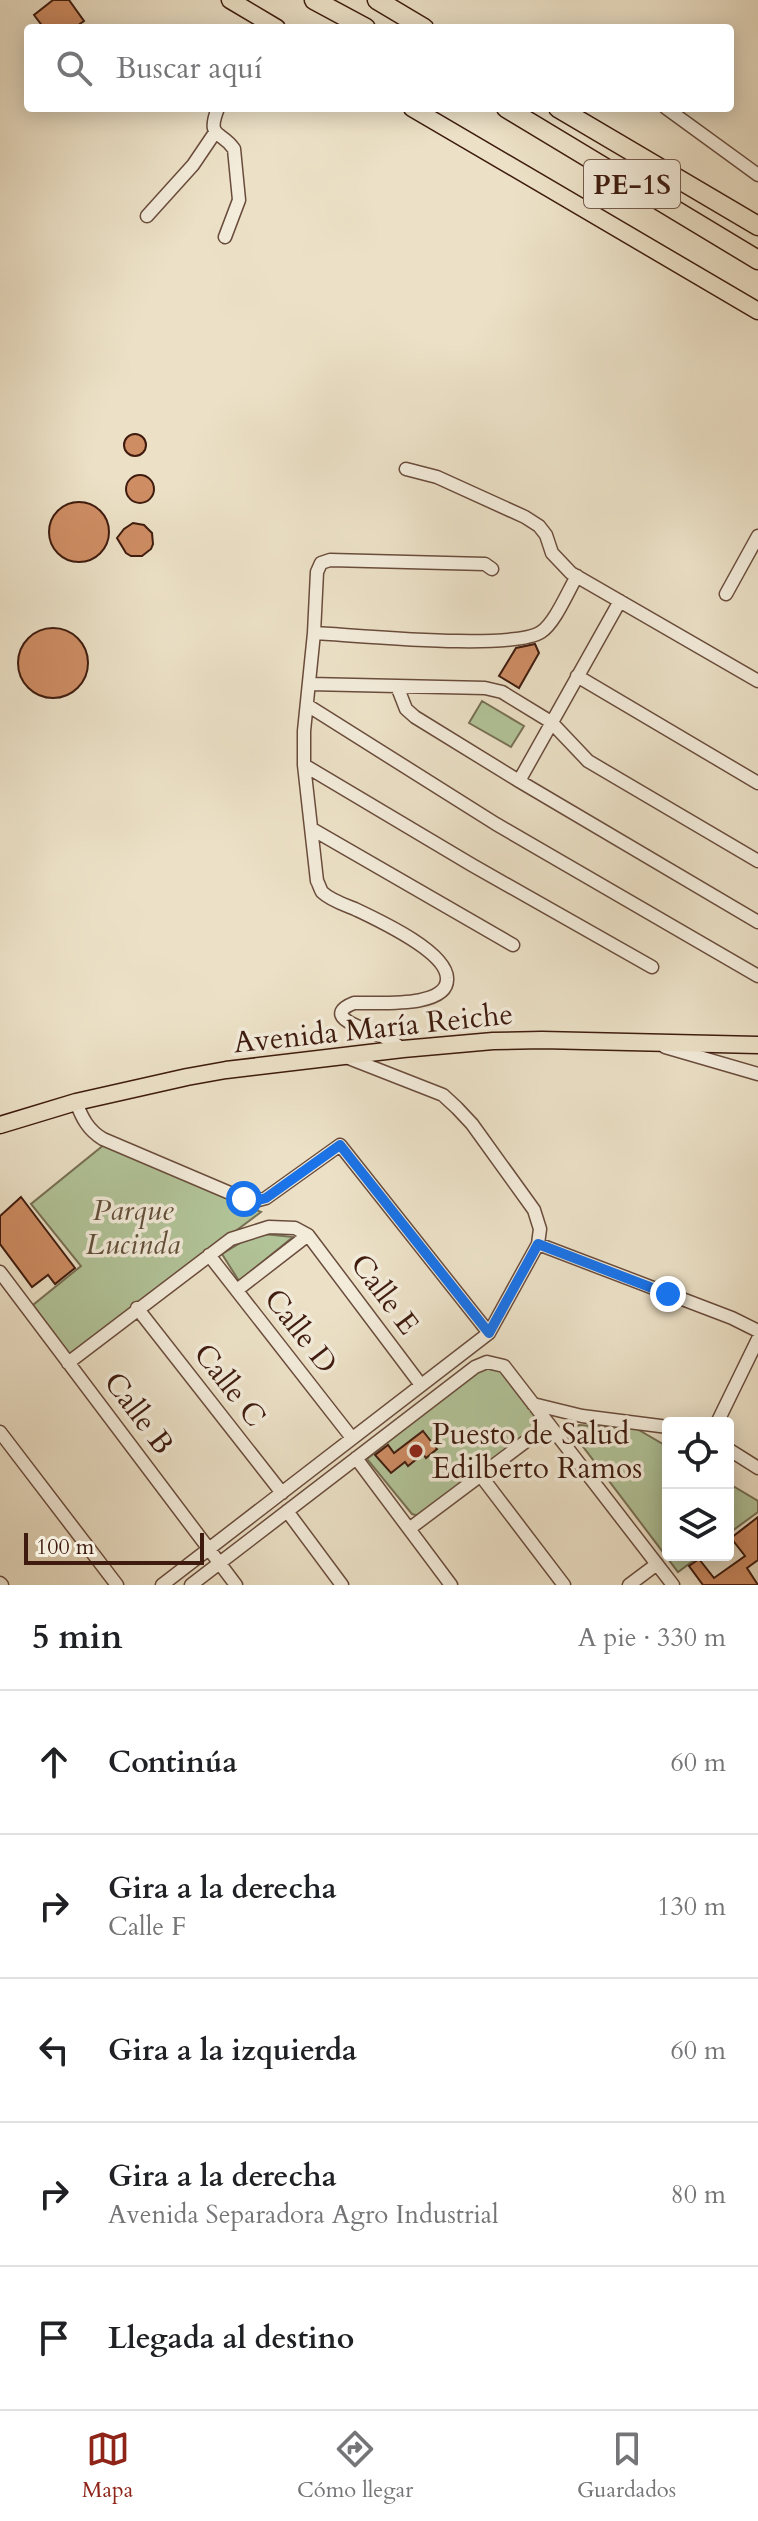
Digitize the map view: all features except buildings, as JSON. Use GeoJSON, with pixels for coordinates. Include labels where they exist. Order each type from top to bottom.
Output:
{"type":"FeatureCollection","features":[{"type":"Feature","properties":{"kind":"highway"},"geometry":{"type":"LineString","coordinates":[[314,0],[359,24]]}},
{"type":"Feature","properties":{"kind":"highway"},"geometry":{"type":"LineString","coordinates":[[377,0],[417,24]]}},
{"type":"Feature","properties":{"kind":"highway","name":"PE-1S"},"geometry":{"type":"LineString","coordinates":[[513,112],[758,260]]}},
{"type":"Feature","properties":{"kind":"highway","name":"PE-1S"},"geometry":{"type":"LineString","coordinates":[[565,112],[758,226]]}},
{"type":"Feature","properties":{"kind":"main road"},"geometry":{"type":"LineString","coordinates":[[230,0],[252,21]]}},
{"type":"Feature","properties":{"kind":"main road"},"geometry":{"type":"LineString","coordinates":[[419,112],[758,311]]}},
{"type":"Feature","properties":{"kind":"main road","name":"Avenida María Reiche"},"geometry":{"type":"LineString","coordinates":[[0,1125],[139,1086],[226,1070],[403,1049],[493,1041],[758,1045]]}},
{"type":"Feature","properties":{"kind":"street"},"geometry":{"type":"LineString","coordinates":[[147,216],[193,165],[214,134],[217,112]]}},
{"type":"Feature","properties":{"kind":"street"},"geometry":{"type":"LineString","coordinates":[[671,112],[758,175]]}},
{"type":"Feature","properties":{"kind":"street"},"geometry":{"type":"LineString","coordinates":[[214,134],[232,144],[238,184],[239,200],[225,237]]}},
{"type":"Feature","properties":{"kind":"street"},"geometry":{"type":"LineString","coordinates":[[406,469],[437,477],[525,517],[539,526],[546,535],[552,553],[577,576],[758,681]]}},
{"type":"Feature","properties":{"kind":"street"},"geometry":{"type":"LineString","coordinates":[[726,594],[758,536]]}},
{"type":"Feature","properties":{"kind":"street"},"geometry":{"type":"LineString","coordinates":[[403,1049],[381,1035],[349,1025],[342,1012],[354,1003],[421,1001],[436,997],[445,989],[447,979],[444,969],[428,951],[386,924],[330,898],[317,881],[304,765],[304,731],[317,572],[321,563],[330,560],[485,564],[492,569]]}},
{"type":"Feature","properties":{"kind":"street"},"geometry":{"type":"LineString","coordinates":[[314,633],[519,640],[549,625],[577,576]]}},
{"type":"Feature","properties":{"kind":"street"},"geometry":{"type":"LineString","coordinates":[[519,781],[620,601]]}},
{"type":"Feature","properties":{"kind":"street"},"geometry":{"type":"LineString","coordinates":[[577,676],[756,776]]}},
{"type":"Feature","properties":{"kind":"street"},"geometry":{"type":"LineString","coordinates":[[310,684],[485,688],[502,692],[551,722],[588,761],[758,861]]}},
{"type":"Feature","properties":{"kind":"street"},"geometry":{"type":"LineString","coordinates":[[397,686],[406,709],[415,717],[758,922]]}},
{"type":"Feature","properties":{"kind":"street"},"geometry":{"type":"LineString","coordinates":[[307,705],[496,824],[758,976]]}},
{"type":"Feature","properties":{"kind":"street"},"geometry":{"type":"LineString","coordinates":[[304,765],[652,967]]}},
{"type":"Feature","properties":{"kind":"street"},"geometry":{"type":"LineString","coordinates":[[312,829],[513,945]]}},
{"type":"Feature","properties":{"kind":"street"},"geometry":{"type":"LineString","coordinates":[[650,1043],[758,1074]]}},
{"type":"Feature","properties":{"kind":"street"},"geometry":{"type":"LineString","coordinates":[[162,1585],[489,1333],[538,1244],[540,1229],[534,1210],[457,1108],[443,1095],[344,1056]]}},
{"type":"Feature","properties":{"kind":"street"},"geometry":{"type":"LineString","coordinates":[[76,1102],[93,1133],[103,1139],[255,1201],[266,1198],[340,1145],[489,1333]]}},
{"type":"Feature","properties":{"kind":"street"},"geometry":{"type":"LineString","coordinates":[[68,1363],[231,1239],[269,1227],[295,1228],[308,1235],[237,1290]]}},
{"type":"Feature","properties":{"kind":"street","name":"Calle E"},"geometry":{"type":"LineString","coordinates":[[308,1235],[421,1385]]}},
{"type":"Feature","properties":{"kind":"street"},"geometry":{"type":"LineString","coordinates":[[538,1244],[732,1318],[758,1331]]}},
{"type":"Feature","properties":{"kind":"street","name":"Calle D"},"geometry":{"type":"LineString","coordinates":[[209,1255],[352,1438]]}},
{"type":"Feature","properties":{"kind":"street","name":"Calle B"},"geometry":{"type":"LineString","coordinates":[[3,1281],[236,1585]]}},
{"type":"Feature","properties":{"kind":"street","name":"Calle C"},"geometry":{"type":"LineString","coordinates":[[137,1308],[282,1493]]}},
{"type":"Feature","properties":{"kind":"street"},"geometry":{"type":"LineString","coordinates":[[720,1417],[758,1339]]}},
{"type":"Feature","properties":{"kind":"street"},"geometry":{"type":"LineString","coordinates":[[191,1585],[475,1367],[487,1362],[504,1366],[673,1585]]}},
{"type":"Feature","properties":{"kind":"street"},"geometry":{"type":"LineString","coordinates":[[533,1404],[582,1416],[662,1426]]}},
{"type":"Feature","properties":{"kind":"street"},"geometry":{"type":"LineString","coordinates":[[409,1529],[549,1424]]}},
{"type":"Feature","properties":{"kind":"street"},"geometry":{"type":"LineString","coordinates":[[0,1432],[117,1585]]}},
{"type":"Feature","properties":{"kind":"street"},"geometry":{"type":"LineString","coordinates":[[734,1453],[758,1468]]}},
{"type":"Feature","properties":{"kind":"street"},"geometry":{"type":"LineString","coordinates":[[356,1458],[451,1585]]}},
{"type":"Feature","properties":{"kind":"street"},"geometry":{"type":"LineString","coordinates":[[481,1476],[564,1585]]}},
{"type":"Feature","properties":{"kind":"street"},"geometry":{"type":"LineString","coordinates":[[287,1511],[342,1585]]}},
{"type":"Feature","properties":{"kind":"street"},"geometry":{"type":"LineString","coordinates":[[629,1585],[657,1564]]}},
{"type":"Feature","properties":{"kind":"green space"},"geometry":{"type":"Polygon","coordinates":[[[482,701],[524,726],[511,747],[469,723],[482,701]]]}},
{"type":"Feature","properties":{"kind":"green space","name":"Parque Lucinda"},"geometry":{"type":"Polygon","coordinates":[[[105,1144],[261,1212],[70,1355],[33,1305],[81,1266],[31,1204],[105,1144]]]}},
{"type":"Feature","properties":{"kind":"green space"},"geometry":{"type":"Polygon","coordinates":[[[264,1234],[293,1237],[239,1281],[222,1254],[250,1237],[264,1234]]]}},
{"type":"Feature","properties":{"kind":"green space"},"geometry":{"type":"Polygon","coordinates":[[[482,1368],[502,1371],[542,1424],[419,1516],[412,1514],[367,1459],[482,1368]]]}},
{"type":"Feature","properties":{"kind":"green space"},"geometry":{"type":"Polygon","coordinates":[[[579,1425],[637,1429],[662,1444],[662,1551],[575,1436],[574,1428],[579,1425]]]}},
{"type":"Feature","properties":{"kind":"green space"},"geometry":{"type":"Polygon","coordinates":[[[734,1487],[758,1501],[758,1512],[734,1530],[734,1487]]]}},
{"type":"Feature","properties":{"kind":"green space"},"geometry":{"type":"Polygon","coordinates":[[[670,1561],[693,1561],[678,1572],[670,1561]]]}},
{"type":"Feature","properties":{"kind":"place","name":"Puesto de Salud Edilberto Ramos"},"geometry":{"type":"Point","coordinates":[416,1451]}},
{"type":"Feature","properties":{"kind":"route"},"geometry":{"type":"LineString","coordinates":[[244,1199],[255,1201],[266,1198],[340,1145],[489,1333],[538,1244],[668,1294]]}}]}
